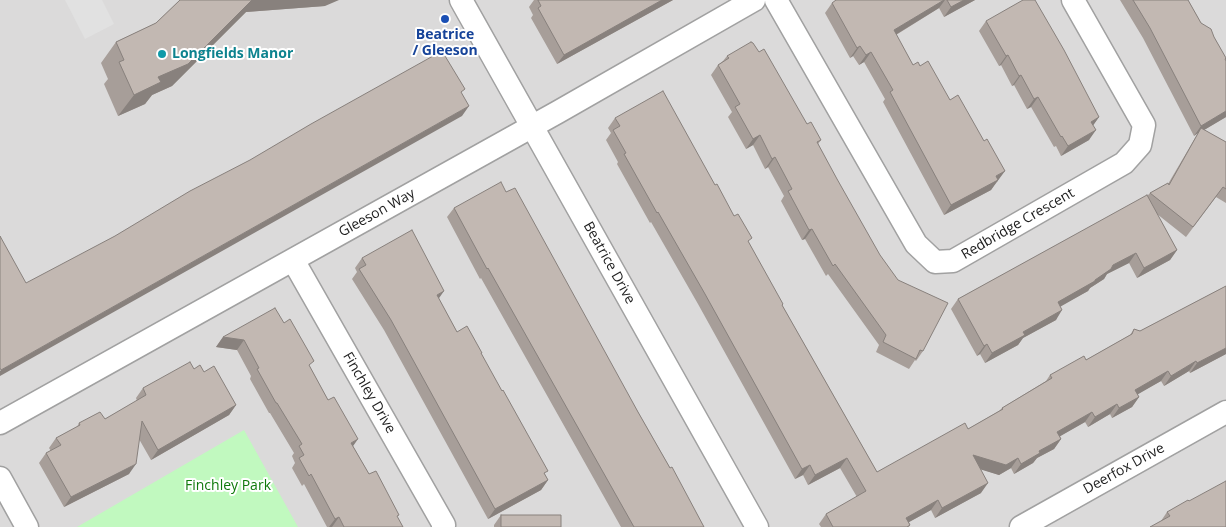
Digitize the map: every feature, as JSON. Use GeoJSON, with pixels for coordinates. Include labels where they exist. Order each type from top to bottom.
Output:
{"type":"FeatureCollection","features":[{"type":"Feature","properties":{"kind":"street","name":"Beatrice Drive"},"geometry":{"type":"LineString","coordinates":[[461,0],[757,527]]}},
{"type":"Feature","properties":{"kind":"street","name":"Gleeson Way"},"geometry":{"type":"LineString","coordinates":[[0,423],[294,260],[754,0]]}},
{"type":"Feature","properties":{"kind":"street","name":"Redbridge Crescent"},"geometry":{"type":"LineString","coordinates":[[776,0],[916,244],[935,262],[953,261],[1124,163],[1140,145],[1144,125],[1073,0]]}},
{"type":"Feature","properties":{"kind":"street","name":"Finchley Drive"},"geometry":{"type":"LineString","coordinates":[[294,260],[444,527]]}},
{"type":"Feature","properties":{"kind":"street","name":"Deerfox Drive"},"geometry":{"type":"LineString","coordinates":[[1021,527],[1226,412]]}},
{"type":"Feature","properties":{"kind":"street"},"geometry":{"type":"LineString","coordinates":[[0,478],[27,527]]}},
{"type":"Feature","properties":{"kind":"shaded area"},"geometry":{"type":"Polygon","coordinates":[[[0,0],[1226,0],[1226,527],[0,527],[0,0]]]}},
{"type":"Feature","properties":{"kind":"shaded area"},"geometry":{"type":"Polygon","coordinates":[[[65,0],[102,0],[114,24],[85,39],[65,0]]]}},
{"type":"Feature","properties":{"kind":"green space","name":"Finchley Park"},"geometry":{"type":"Polygon","coordinates":[[[244,430],[298,527],[77,527],[244,430]]]}},
{"type":"Feature","properties":{"kind":"building","name":"Longfields Manor"},"geometry":{"type":"Polygon","coordinates":[[[180,0],[252,0],[188,64],[158,77],[161,82],[134,95],[119,62],[124,60],[116,42],[156,23],[180,0]]]}},
{"type":"Feature","properties":{"kind":"building"},"geometry":{"type":"Polygon","coordinates":[[[538,0],[662,0],[564,55],[538,8],[541,6],[538,0]]]}},
{"type":"Feature","properties":{"kind":"building"},"geometry":{"type":"Polygon","coordinates":[[[836,0],[944,0],[894,30],[913,65],[918,62],[920,66],[928,61],[950,100],[958,95],[984,141],[987,139],[1005,171],[996,176],[998,180],[951,205],[890,92],[893,90],[871,52],[866,55],[860,46],[857,48],[832,3],[836,0]]]}},
{"type":"Feature","properties":{"kind":"building"},"geometry":{"type":"Polygon","coordinates":[[[947,0],[964,0],[951,7],[947,0]]]}},
{"type":"Feature","properties":{"kind":"building"},"geometry":{"type":"Polygon","coordinates":[[[1023,0],[1035,0],[1099,117],[1091,122],[1096,130],[1068,146],[1038,97],[1034,99],[1021,75],[1019,76],[1008,55],[1006,56],[986,21],[1023,0]]]}},
{"type":"Feature","properties":{"kind":"building"},"geometry":{"type":"Polygon","coordinates":[[[1133,0],[1188,0],[1201,23],[1211,29],[1226,58],[1226,111],[1201,126],[1150,28],[1133,0]]]}},
{"type":"Feature","properties":{"kind":"building"},"geometry":{"type":"Polygon","coordinates":[[[751,42],[759,52],[764,49],[807,124],[811,122],[821,140],[817,142],[837,179],[880,255],[898,280],[948,303],[923,351],[920,350],[916,359],[883,342],[886,335],[835,264],[833,266],[812,229],[809,230],[788,191],[792,189],[775,157],[772,159],[760,135],[753,139],[735,107],[740,104],[718,65],[729,58],[727,56],[751,42]]]}},
{"type":"Feature","properties":{"kind":"building"},"geometry":{"type":"Polygon","coordinates":[[[442,51],[465,89],[461,92],[469,106],[1,370],[0,236],[26,283],[115,236],[190,191],[250,160],[442,51]]]}},
{"type":"Feature","properties":{"kind":"building"},"geometry":{"type":"Polygon","coordinates":[[[663,91],[715,185],[717,184],[734,216],[738,214],[752,238],[748,241],[782,305],[877,472],[965,423],[968,429],[1052,378],[1050,375],[1084,356],[1086,360],[1132,334],[1134,329],[1140,331],[1226,286],[1226,348],[1197,363],[1196,361],[1171,376],[1168,371],[1135,390],[1139,397],[1119,408],[1117,404],[1095,417],[1092,412],[1057,432],[1061,439],[1021,464],[1018,458],[1006,465],[973,455],[988,483],[942,508],[938,500],[906,518],[910,525],[907,527],[833,527],[826,514],[866,491],[847,458],[815,475],[810,465],[802,469],[705,294],[624,154],[626,153],[613,130],[620,126],[615,118],[663,91]]]}},
{"type":"Feature","properties":{"kind":"building"},"geometry":{"type":"Polygon","coordinates":[[[1201,128],[1226,142],[1226,189],[1223,187],[1193,227],[1150,193],[1168,183],[1169,185],[1201,128]]]}},
{"type":"Feature","properties":{"kind":"building"},"geometry":{"type":"Polygon","coordinates":[[[501,182],[506,192],[515,188],[638,412],[670,468],[672,467],[704,527],[634,527],[454,208],[501,182]]]}},
{"type":"Feature","properties":{"kind":"building"},"geometry":{"type":"Polygon","coordinates":[[[1147,195],[1177,250],[1144,268],[1136,253],[1113,265],[1111,269],[1095,281],[1058,302],[1062,310],[1023,332],[1025,335],[992,353],[987,344],[984,346],[958,299],[1147,195]]]}},
{"type":"Feature","properties":{"kind":"building"},"geometry":{"type":"Polygon","coordinates":[[[412,230],[444,291],[437,295],[457,332],[467,326],[548,471],[544,473],[548,480],[495,509],[391,320],[359,269],[366,265],[362,258],[412,230]]]}},
{"type":"Feature","properties":{"kind":"building"},"geometry":{"type":"Polygon","coordinates":[[[275,308],[284,323],[290,319],[314,361],[309,365],[328,400],[334,397],[358,439],[351,443],[369,474],[376,471],[399,515],[397,516],[403,527],[344,527],[339,517],[335,519],[311,474],[309,476],[299,458],[304,455],[299,446],[302,444],[257,369],[259,368],[244,340],[223,337],[275,308]]]}},
{"type":"Feature","properties":{"kind":"building"},"geometry":{"type":"Polygon","coordinates":[[[190,362],[194,369],[200,365],[204,372],[214,366],[236,405],[158,450],[142,421],[136,464],[71,497],[46,453],[61,445],[56,438],[100,412],[105,419],[146,395],[143,388],[190,362]]]}},
{"type":"Feature","properties":{"kind":"building"},"geometry":{"type":"Polygon","coordinates":[[[1226,481],[1226,527],[1150,527],[1170,516],[1167,512],[1226,481]]]}},
{"type":"Feature","properties":{"kind":"building"},"geometry":{"type":"Polygon","coordinates":[[[501,515],[561,515],[561,527],[501,527],[501,515]]]}},
{"type":"Feature","properties":{"kind":"place","name":"Beatrice / Gleeson"},"geometry":{"type":"Point","coordinates":[445,19]}},
{"type":"Feature","properties":{"kind":"place","name":"Longfields Manor"},"geometry":{"type":"Point","coordinates":[162,54]}}]}
